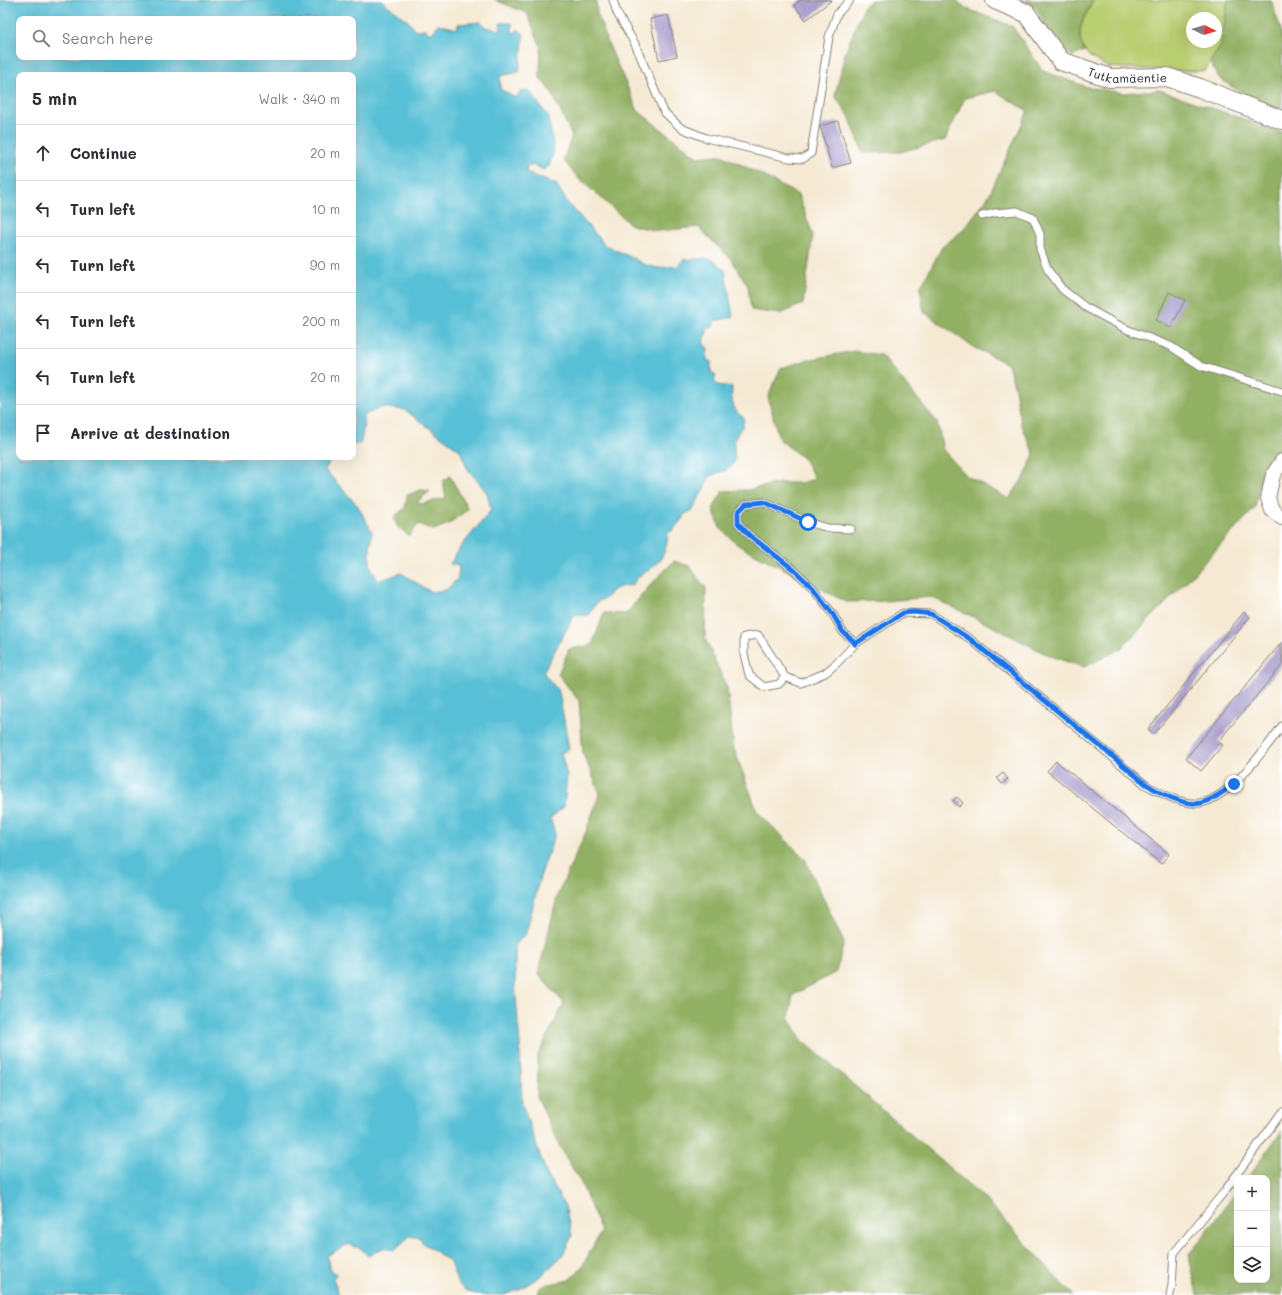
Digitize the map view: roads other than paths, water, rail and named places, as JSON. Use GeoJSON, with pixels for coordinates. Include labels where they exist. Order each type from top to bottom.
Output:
{"type":"FeatureCollection","features":[{"type":"Feature","properties":{"kind":"street","name":"Tutkamäentie"},"geometry":{"type":"LineString","coordinates":[[994,0],[1026,13],[1061,61],[1110,78],[1167,77],[1200,88],[1282,120]]}},
{"type":"Feature","properties":{"kind":"street"},"geometry":{"type":"LineString","coordinates":[[1282,461],[1273,475],[1268,498],[1272,510],[1282,518]]}},
{"type":"Feature","properties":{"kind":"lane"},"geometry":{"type":"LineString","coordinates":[[613,0],[617,13],[635,44],[664,112],[681,128],[706,138],[790,158],[804,159],[811,153],[829,37],[837,14],[850,0]]}},
{"type":"Feature","properties":{"kind":"lane"},"geometry":{"type":"LineString","coordinates":[[982,216],[1017,211],[1033,218],[1040,234],[1040,250],[1048,270],[1062,289],[1085,307],[1126,328],[1170,346],[1201,366],[1282,391]]}},
{"type":"Feature","properties":{"kind":"lane"},"geometry":{"type":"LineString","coordinates":[[851,529],[828,528],[808,522],[764,502],[746,504],[738,512],[738,523],[749,535],[793,569],[813,588],[832,613],[843,632],[855,644]]}},
{"type":"Feature","properties":{"kind":"lane"},"geometry":{"type":"LineString","coordinates":[[785,677],[779,684],[764,687],[749,675],[744,654],[744,637],[758,635],[785,677],[800,683],[825,673],[855,644],[903,613],[914,612],[931,614],[970,639],[1146,784],[1172,799],[1201,803],[1217,796],[1234,784],[1265,749],[1282,726]]}},
{"type":"Feature","properties":{"kind":"lane"},"geometry":{"type":"LineString","coordinates":[[1170,1295],[1174,1254],[1224,1192],[1282,1112]]}},
{"type":"Feature","properties":{"kind":"water"},"geometry":{"type":"Polygon","coordinates":[[[0,0],[381,0],[409,22],[415,30],[426,29],[427,32],[432,34],[438,24],[457,29],[458,24],[481,22],[485,27],[501,30],[500,23],[512,23],[512,33],[515,33],[518,29],[524,34],[519,72],[500,76],[500,89],[516,98],[520,92],[529,90],[549,118],[554,152],[549,166],[544,170],[534,165],[526,167],[527,173],[557,185],[567,202],[606,246],[643,264],[658,268],[678,266],[683,260],[706,258],[715,261],[725,270],[733,317],[715,321],[713,327],[708,328],[703,343],[708,348],[707,361],[711,361],[711,372],[716,375],[714,381],[718,385],[732,387],[733,405],[737,412],[744,418],[743,426],[734,442],[734,462],[728,469],[709,478],[693,510],[683,515],[683,518],[673,530],[668,533],[665,550],[661,558],[652,568],[637,578],[632,585],[622,586],[615,589],[605,598],[598,601],[588,615],[574,616],[543,672],[559,692],[569,749],[561,753],[567,775],[564,807],[550,818],[555,834],[540,877],[526,934],[515,944],[515,986],[520,1044],[522,1104],[547,1175],[565,1206],[572,1236],[562,1256],[541,1276],[518,1290],[504,1295],[481,1295],[468,1292],[458,1284],[450,1262],[422,1243],[421,1238],[410,1236],[394,1250],[383,1248],[368,1256],[361,1249],[348,1244],[327,1256],[330,1271],[337,1274],[333,1278],[339,1295],[0,1295],[0,0]]]}}]}
